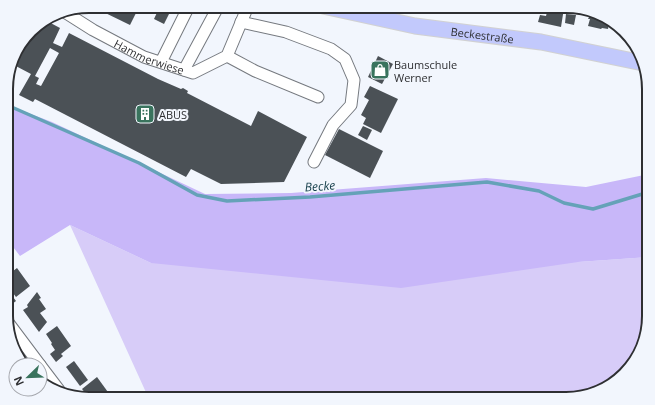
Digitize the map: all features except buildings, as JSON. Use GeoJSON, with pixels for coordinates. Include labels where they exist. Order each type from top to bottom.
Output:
{"type":"FeatureCollection","features":[{"type":"Feature","properties":{"kind":"main road","name":"Beckestraße"},"geometry":{"type":"LineString","coordinates":[[355,13],[415,26],[541,42],[637,62]]}},
{"type":"Feature","properties":{"kind":"street"},"geometry":{"type":"LineString","coordinates":[[161,62],[186,13]]}},
{"type":"Feature","properties":{"kind":"street"},"geometry":{"type":"LineString","coordinates":[[184,70],[215,13]]}},
{"type":"Feature","properties":{"kind":"street"},"geometry":{"type":"LineString","coordinates":[[245,13],[226,56],[255,71],[318,98]]}},
{"type":"Feature","properties":{"kind":"street","name":"Hammerwiese"},"geometry":{"type":"LineString","coordinates":[[70,15],[144,56],[193,73],[226,56]]}},
{"type":"Feature","properties":{"kind":"street"},"geometry":{"type":"LineString","coordinates":[[241,22],[286,32],[331,49],[345,59],[354,80],[351,105],[333,125],[314,162]]}},
{"type":"Feature","properties":{"kind":"street"},"geometry":{"type":"LineString","coordinates":[[15,332],[34,357]]}},
{"type":"Feature","properties":{"kind":"shaded area"},"geometry":{"type":"Polygon","coordinates":[[[13,107],[52,122],[205,194],[291,193],[486,178],[586,187],[642,175],[642,257],[578,262],[401,288],[151,263],[70,225],[20,256],[13,247],[13,107]]]}},
{"type":"Feature","properties":{"kind":"shaded area"},"geometry":{"type":"Polygon","coordinates":[[[70,225],[151,263],[578,262],[642,257],[642,321],[641,331],[634,350],[620,370],[604,382],[581,391],[146,392],[70,225]]]}},
{"type":"Feature","properties":{"kind":"waterway","name":"Becke"},"geometry":{"type":"LineString","coordinates":[[13,108],[139,163],[197,195],[227,201],[310,197],[487,182],[539,191],[564,203],[593,209],[642,194]]}},
{"type":"Feature","properties":{"kind":"place","name":"Baumschule Werner"},"geometry":{"type":"Point","coordinates":[380,70]}},
{"type":"Feature","properties":{"kind":"place","name":"ABUS"},"geometry":{"type":"Point","coordinates":[145,114]}}]}
